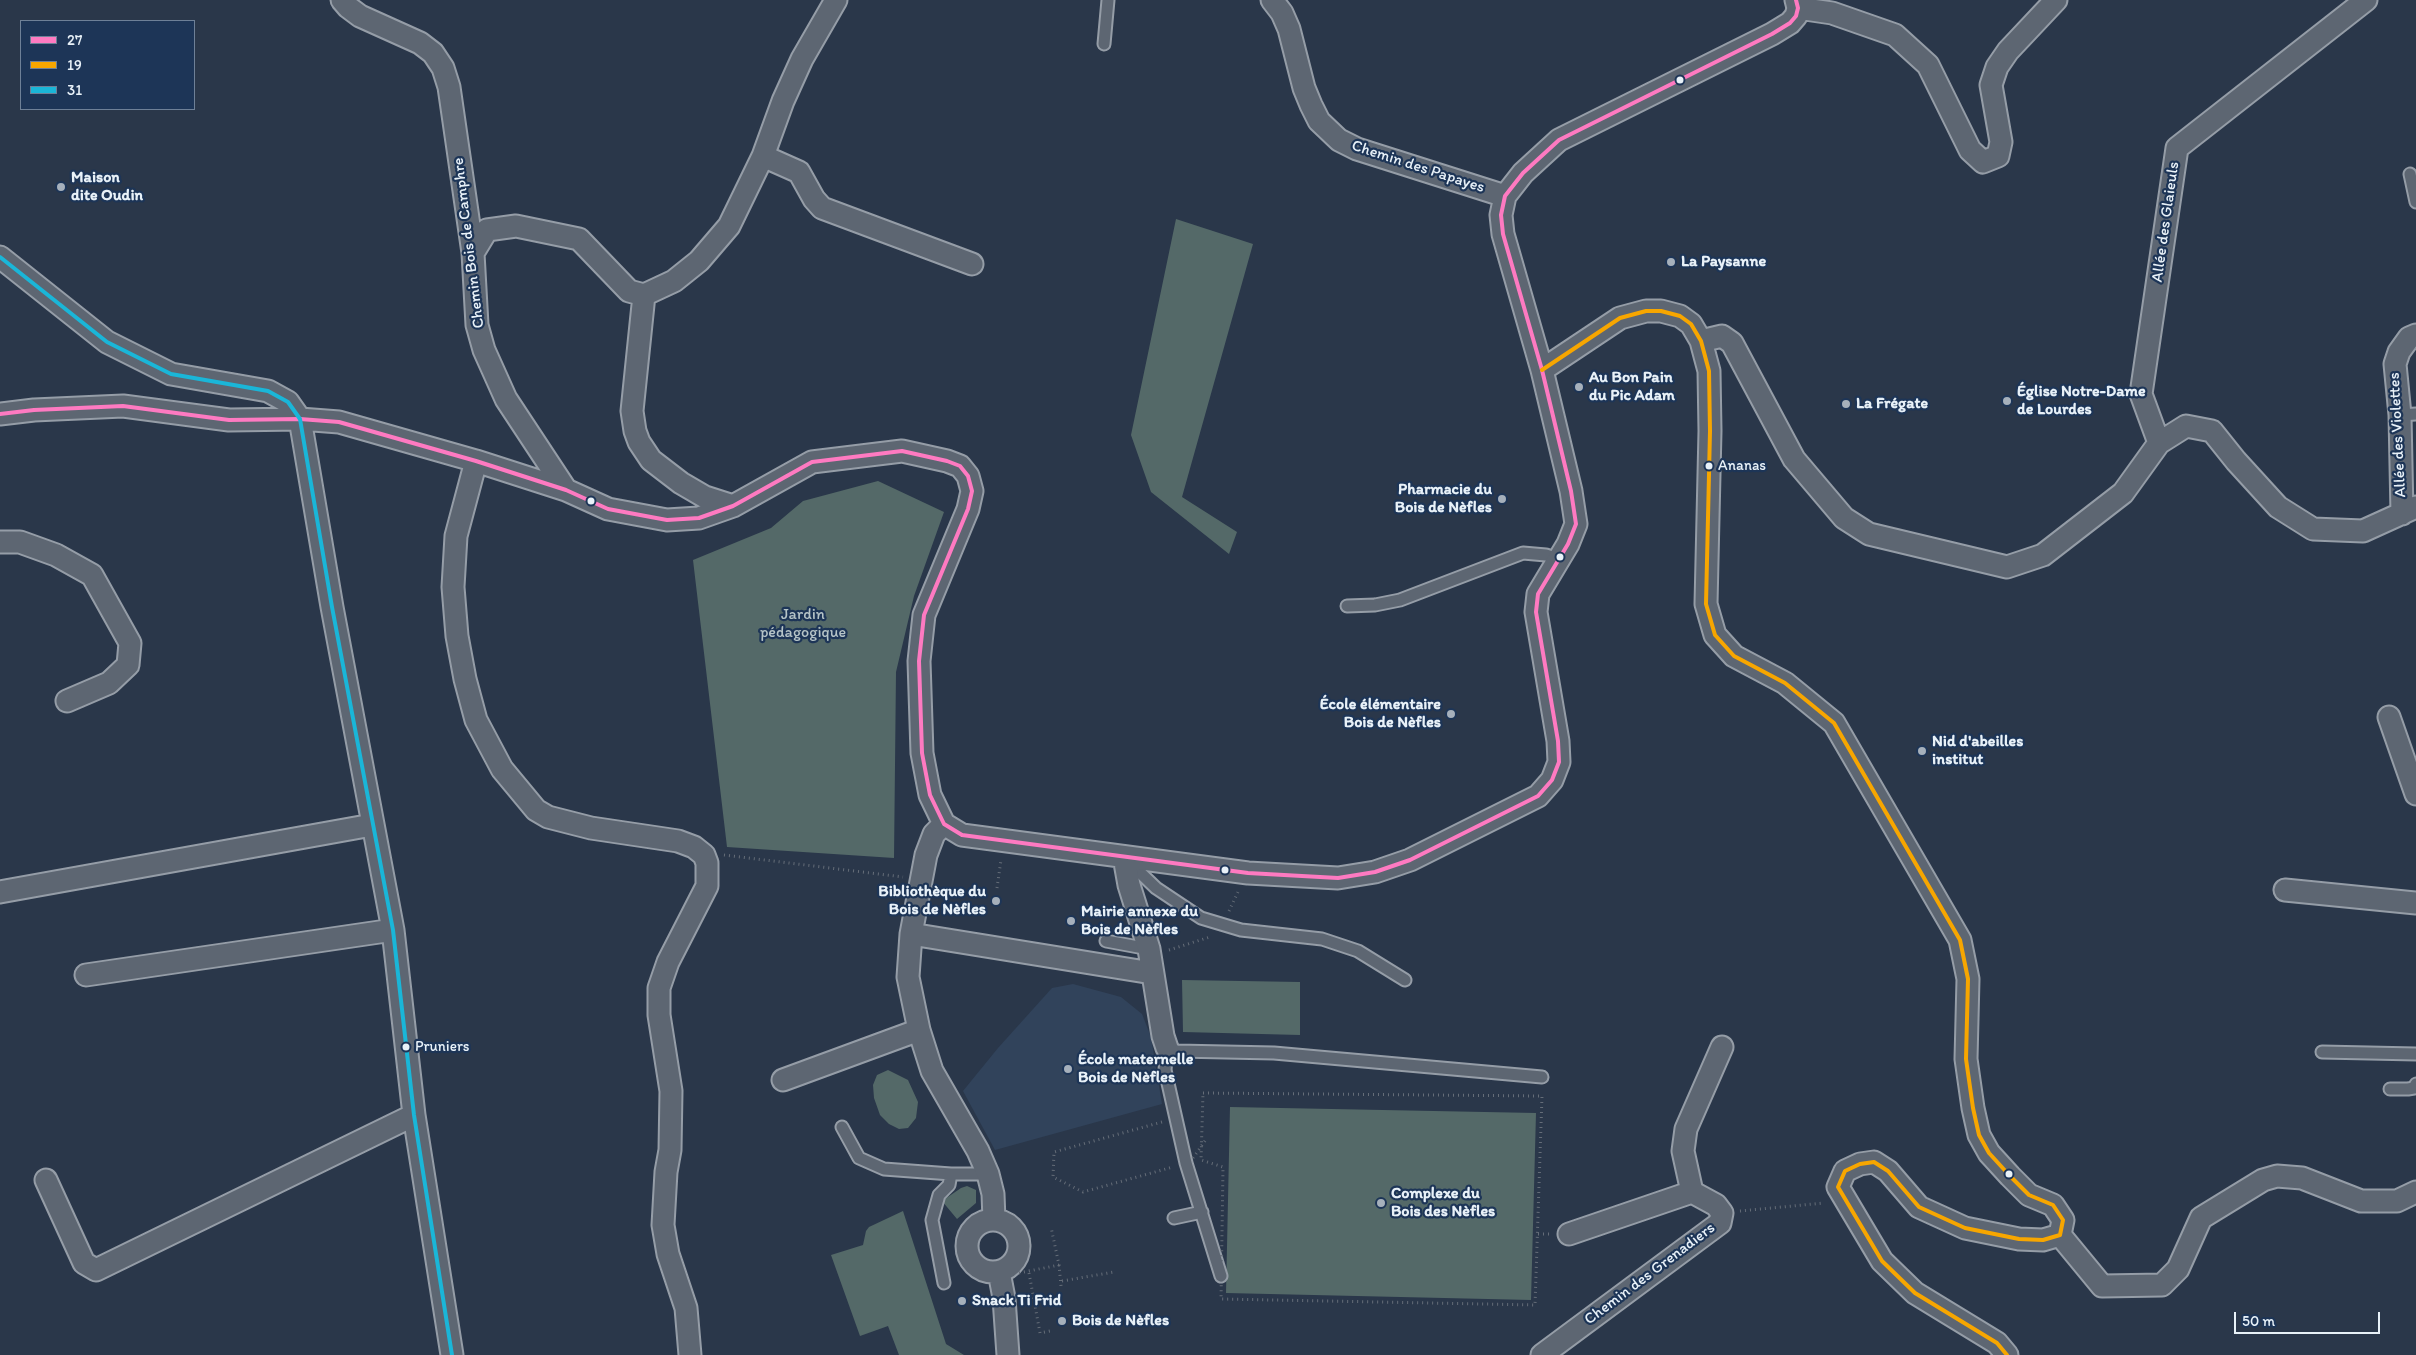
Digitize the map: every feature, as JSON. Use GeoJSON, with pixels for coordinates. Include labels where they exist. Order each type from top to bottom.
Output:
{"type":"FeatureCollection","features":[{"type":"Feature","properties":{"kind":"street","name":"Chemin Bois de Camphre"},"geometry":{"type":"LineString","coordinates":[[342,0],[360,16],[420,43],[433,53],[443,68],[449,87],[473,252],[477,325],[484,350],[506,399],[566,490]]}},
{"type":"Feature","properties":{"kind":"street"},"geometry":{"type":"LineString","coordinates":[[473,252],[487,230],[516,226],[580,239],[629,291],[644,295],[674,281],[699,261],[729,226],[763,156],[783,101],[802,59],[836,0]]}},
{"type":"Feature","properties":{"kind":"street","name":"Chemin des Papayes"},"geometry":{"type":"LineString","coordinates":[[1272,0],[1282,13],[1289,29],[1304,88],[1311,105],[1319,121],[1339,140],[1357,149],[1505,196]]}},
{"type":"Feature","properties":{"kind":"street"},"geometry":{"type":"LineString","coordinates":[[0,414],[34,410],[123,406],[229,420],[300,419],[339,422],[476,461],[566,490],[608,509],[667,520],[699,518],[733,506],[812,462],[902,451],[960,466],[968,476],[972,491],[968,509],[924,615],[919,661],[922,753],[930,795],[944,824],[962,835],[1248,874],[1338,878],[1376,872],[1410,860],[1538,796],[1552,780],[1560,762],[1536,612],[1538,594],[1568,544],[1576,524],[1572,491],[1542,370],[1503,234],[1501,215],[1505,196],[1523,172],[1559,140],[1790,24],[1797,4],[1832,13],[1895,34],[1928,65],[1970,150],[1983,162],[1998,156],[2001,142],[1990,85],[1996,68],[2008,51],[2056,0]]}},
{"type":"Feature","properties":{"kind":"street","name":"Allée des Glaieuls"},"geometry":{"type":"LineString","coordinates":[[2159,443],[2141,394],[2176,148],[2366,0]]}},
{"type":"Feature","properties":{"kind":"street"},"geometry":{"type":"LineString","coordinates":[[763,156],[800,172],[814,199],[822,208],[972,264]]}},
{"type":"Feature","properties":{"kind":"street"},"geometry":{"type":"LineString","coordinates":[[0,257],[108,342],[171,374],[268,391],[288,402],[300,419],[372,825],[393,930],[414,1114],[448,1353]]}},
{"type":"Feature","properties":{"kind":"street"},"geometry":{"type":"LineString","coordinates":[[644,295],[632,411],[635,432],[639,442],[651,460],[681,483],[705,497],[733,506]]}},
{"type":"Feature","properties":{"kind":"street"},"geometry":{"type":"LineString","coordinates":[[1542,370],[1620,318],[1646,311],[1661,311],[1680,316],[1691,324],[1702,341],[1709,371],[1710,431],[1706,604],[1715,635],[1734,656],[1786,683],[1834,723],[1960,940],[1968,979],[1966,1059],[1979,1134],[1989,1153],[2029,1195],[2053,1205],[2063,1220],[2060,1235]]}},
{"type":"Feature","properties":{"kind":"street","name":"Allée des Violettes"},"geometry":{"type":"LineString","coordinates":[[2159,443],[2186,426],[2212,431],[2236,461],[2278,507],[2312,529],[2363,532],[2409,510],[2408,414],[2395,364],[2409,338],[2416,335]]}},
{"type":"Feature","properties":{"kind":"street"},"geometry":{"type":"LineString","coordinates":[[1702,341],[1722,336],[1732,342],[1794,459],[1844,518],[1869,534],[2007,567],[2043,554],[2123,493],[2159,443]]}},
{"type":"Feature","properties":{"kind":"street"},"geometry":{"type":"LineString","coordinates":[[476,461],[456,536],[453,587],[456,626],[465,678],[476,720],[502,769],[536,810],[548,818],[591,828],[678,841],[694,847],[704,855],[707,863],[707,886],[668,962],[659,988],[659,1015],[671,1091],[670,1150],[666,1172],[663,1225],[668,1254],[686,1308],[690,1355]]}},
{"type":"Feature","properties":{"kind":"street"},"geometry":{"type":"LineString","coordinates":[[0,542],[20,542],[56,555],[92,575],[130,643],[128,665],[109,683],[67,701]]}},
{"type":"Feature","properties":{"kind":"street"},"geometry":{"type":"LineString","coordinates":[[2389,717],[2416,794]]}},
{"type":"Feature","properties":{"kind":"street"},"geometry":{"type":"LineString","coordinates":[[944,824],[934,834],[926,855],[911,934],[908,977],[932,1071],[978,1151],[988,1174],[993,1194],[994,1220]]}},
{"type":"Feature","properties":{"kind":"street"},"geometry":{"type":"LineString","coordinates":[[0,892],[372,825]]}},
{"type":"Feature","properties":{"kind":"street"},"geometry":{"type":"LineString","coordinates":[[1124,857],[1129,885],[1150,959],[1167,1048]]}},
{"type":"Feature","properties":{"kind":"street"},"geometry":{"type":"LineString","coordinates":[[2285,890],[2416,903]]}},
{"type":"Feature","properties":{"kind":"street"},"geometry":{"type":"LineString","coordinates":[[86,975],[393,930]]}},
{"type":"Feature","properties":{"kind":"street"},"geometry":{"type":"LineString","coordinates":[[911,934],[1150,959]]}},
{"type":"Feature","properties":{"kind":"street"},"geometry":{"type":"LineString","coordinates":[[783,1080],[920,1030]]}},
{"type":"Feature","properties":{"kind":"street"},"geometry":{"type":"LineString","coordinates":[[1569,1234],[1692,1192],[1683,1151],[1686,1129],[1722,1047]]}},
{"type":"Feature","properties":{"kind":"street"},"geometry":{"type":"LineString","coordinates":[[46,1180],[84,1263],[96,1270],[414,1114]]}},
{"type":"Feature","properties":{"kind":"street"},"geometry":{"type":"LineString","coordinates":[[2008,1355],[1997,1343],[1915,1293],[1882,1261],[1838,1188],[1845,1172],[1860,1164],[1874,1162],[1888,1171],[1919,1207],[1965,1228],[2033,1241],[2060,1235]]}},
{"type":"Feature","properties":{"kind":"street"},"geometry":{"type":"LineString","coordinates":[[2060,1235],[2102,1286],[2162,1285],[2178,1269],[2201,1218],[2264,1180],[2277,1176],[2302,1178],[2361,1201],[2397,1201],[2415,1193]]}},
{"type":"Feature","properties":{"kind":"street","name":"Chemin des Grenadiers"},"geometry":{"type":"LineString","coordinates":[[1542,1355],[1720,1223],[1722,1213],[1716,1204],[1692,1192]]}},
{"type":"Feature","properties":{"kind":"street"},"geometry":{"type":"LineString","coordinates":[[1008,1355],[1004,1298],[1009,1273],[1019,1254],[1020,1244],[1012,1227],[994,1220],[985,1221],[973,1230],[967,1245],[968,1254],[973,1263],[980,1269],[1009,1273]]}},
{"type":"Feature","properties":{"kind":"lane"},"geometry":{"type":"LineString","coordinates":[[1104,44],[1108,0]]}},
{"type":"Feature","properties":{"kind":"lane"},"geometry":{"type":"LineString","coordinates":[[2410,174],[2416,202]]}},
{"type":"Feature","properties":{"kind":"lane"},"geometry":{"type":"LineString","coordinates":[[1347,606],[1375,605],[1400,600],[1523,553],[1546,555],[1559,559]]}},
{"type":"Feature","properties":{"kind":"lane"},"geometry":{"type":"LineString","coordinates":[[1124,857],[1156,888],[1201,918],[1241,930],[1322,939],[1358,951],[1405,980]]}},
{"type":"Feature","properties":{"kind":"lane"},"geometry":{"type":"LineString","coordinates":[[1106,941],[1150,959]]}},
{"type":"Feature","properties":{"kind":"lane"},"geometry":{"type":"LineString","coordinates":[[1221,1276],[1176,1118],[1165,1070],[1167,1048],[1177,1051],[1274,1053],[1542,1077]]}},
{"type":"Feature","properties":{"kind":"lane"},"geometry":{"type":"LineString","coordinates":[[2322,1052],[2416,1054]]}},
{"type":"Feature","properties":{"kind":"lane"},"geometry":{"type":"LineString","coordinates":[[2390,1089],[2414,1088],[2416,1084]]}},
{"type":"Feature","properties":{"kind":"lane"},"geometry":{"type":"LineString","coordinates":[[842,1127],[859,1158],[884,1169],[951,1174],[988,1174]]}},
{"type":"Feature","properties":{"kind":"lane"},"geometry":{"type":"LineString","coordinates":[[944,1283],[932,1220],[939,1195],[949,1185],[951,1174]]}},
{"type":"Feature","properties":{"kind":"lane"},"geometry":{"type":"LineString","coordinates":[[1174,1218],[1202,1212]]}},
{"type":"Feature","properties":{"kind":"path"},"geometry":{"type":"LineString","coordinates":[[997,888],[1002,852]]}},
{"type":"Feature","properties":{"kind":"path"},"geometry":{"type":"LineString","coordinates":[[707,863],[726,854],[900,878]]}},
{"type":"Feature","properties":{"kind":"path"},"geometry":{"type":"LineString","coordinates":[[1223,926],[1233,900],[1248,874]]}},
{"type":"Feature","properties":{"kind":"path"},"geometry":{"type":"LineString","coordinates":[[1150,959],[1214,936]]}},
{"type":"Feature","properties":{"kind":"path"},"geometry":{"type":"LineString","coordinates":[[1203,1093],[1542,1096],[1535,1305],[1222,1299],[1221,1276],[1223,1167],[1201,1160],[1203,1093]]}},
{"type":"Feature","properties":{"kind":"path"},"geometry":{"type":"LineString","coordinates":[[1176,1118],[1054,1152],[1053,1177],[1083,1192],[1189,1160],[1207,1138]]}},
{"type":"Feature","properties":{"kind":"path"},"geometry":{"type":"LineString","coordinates":[[1722,1213],[1844,1200]]}},
{"type":"Feature","properties":{"kind":"path"},"geometry":{"type":"LineString","coordinates":[[1052,1227],[1062,1281],[1061,1286]]}},
{"type":"Feature","properties":{"kind":"path"},"geometry":{"type":"LineString","coordinates":[[1009,1273],[1029,1272],[1059,1265]]}},
{"type":"Feature","properties":{"kind":"path"},"geometry":{"type":"LineString","coordinates":[[1029,1272],[1040,1333],[1050,1332]]}},
{"type":"Feature","properties":{"kind":"path"},"geometry":{"type":"LineString","coordinates":[[1062,1281],[1114,1272]]}},
{"type":"Feature","properties":{"kind":"shaded area","name":"École maternelle Bois de Nèfles"},"geometry":{"type":"Polygon","coordinates":[[[1073,984],[1121,997],[1142,1014],[1151,1037],[1162,1104],[995,1150],[963,1091],[998,1048],[1052,988],[1073,984]]]}},
{"type":"Feature","properties":{"kind":"green space"},"geometry":{"type":"Polygon","coordinates":[[[1176,219],[1253,244],[1182,497],[1237,532],[1229,554],[1151,492],[1131,435],[1176,219]]]}},
{"type":"Feature","properties":{"kind":"green space","name":"Jardin pédagogique"},"geometry":{"type":"Polygon","coordinates":[[[878,481],[944,512],[914,596],[896,672],[894,858],[727,847],[693,560],[771,528],[803,501],[878,481]]]}},
{"type":"Feature","properties":{"kind":"green space"},"geometry":{"type":"Polygon","coordinates":[[[1182,980],[1300,982],[1300,1035],[1183,1032],[1182,980]]]}},
{"type":"Feature","properties":{"kind":"green space"},"geometry":{"type":"Polygon","coordinates":[[[888,1070],[908,1080],[918,1102],[916,1118],[908,1128],[899,1129],[889,1124],[880,1115],[874,1098],[873,1085],[877,1075],[888,1070]]]}},
{"type":"Feature","properties":{"kind":"green space","name":"Complexe du Bois des Nèfles"},"geometry":{"type":"Polygon","coordinates":[[[1230,1107],[1536,1113],[1531,1300],[1226,1293],[1230,1107]]]}},
{"type":"Feature","properties":{"kind":"green space"},"geometry":{"type":"Polygon","coordinates":[[[967,1186],[976,1190],[976,1203],[957,1219],[942,1201],[967,1186]]]}},
{"type":"Feature","properties":{"kind":"green space"},"geometry":{"type":"Polygon","coordinates":[[[903,1211],[946,1344],[964,1355],[899,1355],[888,1326],[860,1336],[831,1255],[863,1245],[866,1231],[869,1227],[903,1211]]]}},
{"type":"Feature","properties":{"kind":"transit line","name":"27"},"geometry":{"type":"LineString","coordinates":[[0,414],[34,410],[123,406],[229,420],[300,419],[339,422],[476,461],[566,490],[608,509],[667,520],[699,518],[733,506],[812,462],[902,451],[947,461],[960,466],[968,476],[972,491],[968,509],[924,615],[919,661],[922,753],[930,795],[944,824],[962,835],[1248,873],[1338,878],[1375,872],[1410,860],[1538,796],[1552,780],[1559,762],[1558,741],[1536,612],[1538,594],[1568,544],[1576,524],[1571,491],[1542,370],[1503,234],[1501,215],[1505,196],[1523,173],[1559,140],[1772,34],[1790,23],[1796,16],[1798,8],[1796,0]]}},
{"type":"Feature","properties":{"kind":"transit line","name":"31"},"geometry":{"type":"LineString","coordinates":[[0,257],[107,342],[171,374],[268,391],[288,402],[300,419],[332,607],[393,930],[414,1115],[452,1355]]}},
{"type":"Feature","properties":{"kind":"transit line","name":"19"},"geometry":{"type":"LineString","coordinates":[[1542,370],[1620,318],[1646,311],[1661,311],[1680,316],[1691,324],[1701,341],[1709,371],[1710,431],[1706,604],[1715,635],[1734,656],[1785,683],[1834,723],[1960,940],[1968,979],[1966,1059],[1979,1135],[1989,1153],[2010,1176],[2029,1195],[2053,1205],[2063,1220],[2060,1235],[2043,1240],[2019,1239],[1965,1228],[1919,1207],[1888,1171],[1874,1162],[1860,1164],[1845,1171],[1838,1187],[1882,1261],[1915,1293],[1997,1343],[2007,1355]]}},
{"type":"Feature","properties":{"kind":"place","name":"Maison dite Oudin"},"geometry":{"type":"Point","coordinates":[61,187]}},
{"type":"Feature","properties":{"kind":"place","name":"La Paysanne"},"geometry":{"type":"Point","coordinates":[1671,262]}},
{"type":"Feature","properties":{"kind":"place","name":"Au Bon Pain du Pic Adam"},"geometry":{"type":"Point","coordinates":[1579,387]}},
{"type":"Feature","properties":{"kind":"place","name":"Église Notre-Dame de Lourdes"},"geometry":{"type":"Point","coordinates":[2007,401]}},
{"type":"Feature","properties":{"kind":"place","name":"La Frégate"},"geometry":{"type":"Point","coordinates":[1846,404]}},
{"type":"Feature","properties":{"kind":"place","name":"Ananas"},"geometry":{"type":"Point","coordinates":[1709,466]}},
{"type":"Feature","properties":{"kind":"place","name":"Pharmacie du Bois de Nèfles"},"geometry":{"type":"Point","coordinates":[1502,499]}},
{"type":"Feature","properties":{"kind":"place","name":"École élémentaire Bois de Nèfles"},"geometry":{"type":"Point","coordinates":[1451,714]}},
{"type":"Feature","properties":{"kind":"place","name":"Nid d'abeilles institut"},"geometry":{"type":"Point","coordinates":[1922,751]}},
{"type":"Feature","properties":{"kind":"place","name":"Bibliothèque du Bois de Nèfles"},"geometry":{"type":"Point","coordinates":[996,901]}},
{"type":"Feature","properties":{"kind":"place","name":"Mairie annexe du Bois de Nèfles"},"geometry":{"type":"Point","coordinates":[1071,921]}},
{"type":"Feature","properties":{"kind":"place","name":"Pruniers"},"geometry":{"type":"Point","coordinates":[406,1047]}},
{"type":"Feature","properties":{"kind":"place","name":"École maternelle Bois de Nèfles"},"geometry":{"type":"Point","coordinates":[1068,1069]}},
{"type":"Feature","properties":{"kind":"place","name":"Complexe du Bois des Nèfles"},"geometry":{"type":"Point","coordinates":[1381,1203]}},
{"type":"Feature","properties":{"kind":"place","name":"Snack Ti Frid"},"geometry":{"type":"Point","coordinates":[962,1301]}},
{"type":"Feature","properties":{"kind":"place","name":"Bois de Nèfles"},"geometry":{"type":"Point","coordinates":[1062,1321]}}]}
